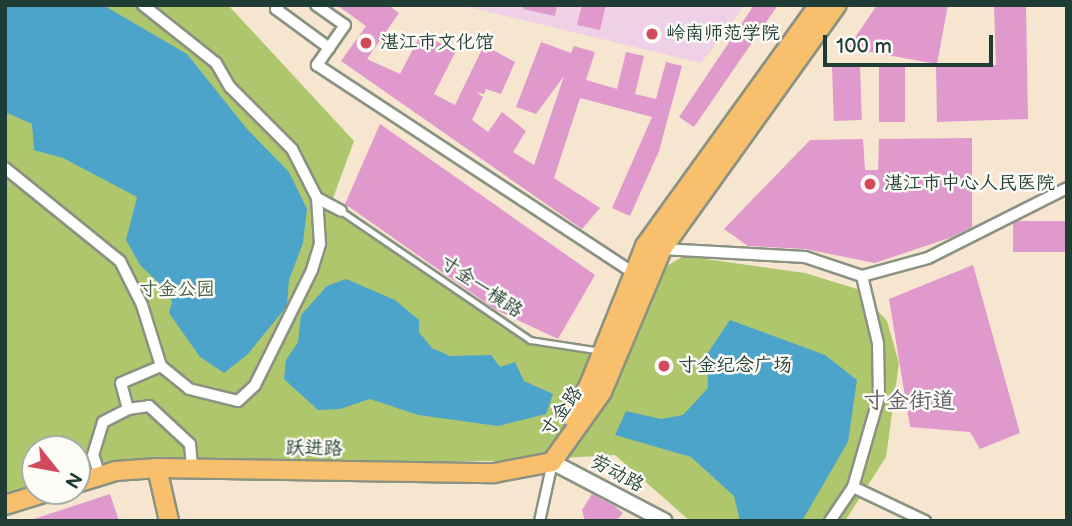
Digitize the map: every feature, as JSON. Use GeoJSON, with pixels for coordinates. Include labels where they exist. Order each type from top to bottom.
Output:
{"type":"FeatureCollection","features":[{"type":"Feature","properties":{"kind":"main road","name":"寸金路"},"geometry":{"type":"LineString","coordinates":[[610,354],[634,273],[645,246],[819,5]]}},
{"type":"Feature","properties":{"kind":"main road","name":"寸金路"},"geometry":{"type":"LineString","coordinates":[[552,462],[662,249],[837,5]]}},
{"type":"Feature","properties":{"kind":"main road","name":"跃进路"},"geometry":{"type":"LineString","coordinates":[[91,479],[158,468],[494,473],[552,462]]}},
{"type":"Feature","properties":{"kind":"main road"},"geometry":{"type":"LineString","coordinates":[[158,468],[169,521]]}},
{"type":"Feature","properties":{"kind":"street"},"geometry":{"type":"LineString","coordinates":[[5,168],[120,261],[142,305],[162,366],[189,389],[239,401],[255,385],[312,270],[320,244],[317,198],[292,149],[230,87],[216,63],[143,5]]}},
{"type":"Feature","properties":{"kind":"street"},"geometry":{"type":"LineString","coordinates":[[279,5],[276,9],[329,48]]}},
{"type":"Feature","properties":{"kind":"street"},"geometry":{"type":"LineString","coordinates":[[316,5],[345,25],[317,65],[634,273]]}},
{"type":"Feature","properties":{"kind":"street"},"geometry":{"type":"LineString","coordinates":[[662,249],[805,257],[862,276],[928,258],[1067,188]]}},
{"type":"Feature","properties":{"kind":"street"},"geometry":{"type":"LineString","coordinates":[[317,198],[341,211]]}},
{"type":"Feature","properties":{"kind":"street"},"geometry":{"type":"LineString","coordinates":[[830,521],[853,487],[880,397],[878,343],[862,276]]}},
{"type":"Feature","properties":{"kind":"street"},"geometry":{"type":"LineString","coordinates":[[128,409],[121,383],[162,366]]}},
{"type":"Feature","properties":{"kind":"street"},"geometry":{"type":"LineString","coordinates":[[100,476],[93,455],[103,422],[128,409],[149,406],[190,444],[192,468]]}},
{"type":"Feature","properties":{"kind":"street"},"geometry":{"type":"LineString","coordinates":[[538,521],[552,462]]}},
{"type":"Feature","properties":{"kind":"street","name":"劳动路"},"geometry":{"type":"LineString","coordinates":[[552,462],[665,521]]}},
{"type":"Feature","properties":{"kind":"street"},"geometry":{"type":"LineString","coordinates":[[853,487],[925,521]]}},
{"type":"Feature","properties":{"kind":"lane","name":"寸金一横路"},"geometry":{"type":"LineString","coordinates":[[341,211],[530,340],[610,354]]}},
{"type":"Feature","properties":{"kind":"shaded area","name":"岭南师范学院"},"geometry":{"type":"Polygon","coordinates":[[[460,5],[745,5],[701,63],[460,5]]]}},
{"type":"Feature","properties":{"kind":"green space","name":"寸金公园"},"geometry":{"type":"Polygon","coordinates":[[[5,5],[228,5],[354,141],[329,209],[528,342],[626,353],[658,271],[684,256],[805,273],[857,289],[887,321],[899,363],[886,457],[845,521],[690,521],[615,455],[506,461],[113,463],[91,469],[91,435],[21,435],[21,489],[5,493],[5,5]]]}},
{"type":"Feature","properties":{"kind":"water"},"geometry":{"type":"Polygon","coordinates":[[[5,5],[103,5],[187,54],[247,129],[289,172],[307,209],[303,243],[289,280],[287,306],[248,354],[224,373],[200,357],[169,313],[172,302],[163,287],[140,265],[126,240],[137,197],[63,158],[34,150],[32,124],[5,112],[5,5]]]}},
{"type":"Feature","properties":{"kind":"water"},"geometry":{"type":"Polygon","coordinates":[[[346,279],[395,300],[419,320],[419,332],[432,348],[450,356],[491,355],[500,367],[515,362],[524,381],[553,394],[546,414],[498,426],[418,415],[370,399],[340,409],[318,410],[284,379],[286,360],[298,342],[301,315],[327,286],[346,279]]]}},
{"type":"Feature","properties":{"kind":"water"},"geometry":{"type":"Polygon","coordinates":[[[730,320],[825,355],[857,380],[848,442],[802,521],[740,521],[734,496],[691,457],[615,435],[626,411],[661,419],[683,415],[708,388],[707,354],[730,320]]]}},
{"type":"Feature","properties":{"kind":"building"},"geometry":{"type":"Polygon","coordinates":[[[337,5],[388,5],[399,13],[367,59],[400,74],[421,34],[456,51],[434,94],[455,105],[484,45],[515,62],[501,94],[486,89],[484,94],[476,92],[483,97],[472,120],[488,132],[502,112],[526,131],[513,152],[534,165],[564,76],[536,114],[516,107],[541,42],[571,53],[574,46],[595,52],[586,80],[617,89],[626,52],[644,56],[635,94],[656,99],[666,62],[682,66],[659,151],[630,216],[612,208],[652,117],[580,98],[554,178],[600,208],[582,229],[341,61],[366,26],[337,5]]]}},
{"type":"Feature","properties":{"kind":"building"},"geometry":{"type":"Polygon","coordinates":[[[523,5],[557,5],[555,16],[523,9],[523,5]]]}},
{"type":"Feature","properties":{"kind":"building"},"geometry":{"type":"Polygon","coordinates":[[[582,5],[606,5],[600,30],[577,25],[582,5]]]}},
{"type":"Feature","properties":{"kind":"building"},"geometry":{"type":"Polygon","coordinates":[[[754,5],[778,5],[694,127],[679,117],[754,5]]]}},
{"type":"Feature","properties":{"kind":"building"},"geometry":{"type":"Polygon","coordinates":[[[877,5],[948,5],[937,64],[848,48],[877,5]]]}},
{"type":"Feature","properties":{"kind":"building"},"geometry":{"type":"Polygon","coordinates":[[[994,5],[1026,5],[1028,119],[937,122],[936,66],[996,65],[994,5]]]}},
{"type":"Feature","properties":{"kind":"building"},"geometry":{"type":"Polygon","coordinates":[[[879,64],[905,64],[905,122],[879,122],[879,64]]]}},
{"type":"Feature","properties":{"kind":"building"},"geometry":{"type":"Polygon","coordinates":[[[860,66],[862,120],[834,121],[832,67],[860,66]]]}},
{"type":"Feature","properties":{"kind":"building"},"geometry":{"type":"Polygon","coordinates":[[[380,124],[595,275],[558,339],[496,310],[345,204],[380,124]]]}},
{"type":"Feature","properties":{"kind":"building","name":"湛江市中心人民医院"},"geometry":{"type":"Polygon","coordinates":[[[972,138],[972,227],[952,237],[875,263],[805,249],[748,246],[724,229],[810,140],[863,139],[865,170],[878,170],[879,139],[972,138]]]}},
{"type":"Feature","properties":{"kind":"building"},"geometry":{"type":"Polygon","coordinates":[[[1013,221],[1067,221],[1067,252],[1013,252],[1013,221]]]}},
{"type":"Feature","properties":{"kind":"building"},"geometry":{"type":"Polygon","coordinates":[[[973,265],[1020,433],[980,449],[970,432],[910,427],[889,299],[973,265]]]}},
{"type":"Feature","properties":{"kind":"building"},"geometry":{"type":"Polygon","coordinates":[[[110,494],[119,521],[34,519],[77,505],[91,505],[91,500],[110,494]]]}},
{"type":"Feature","properties":{"kind":"building"},"geometry":{"type":"Polygon","coordinates":[[[592,494],[623,513],[616,521],[585,521],[582,510],[592,494]]]}},
{"type":"Feature","properties":{"kind":"place","name":"岭南师范学院"},"geometry":{"type":"Point","coordinates":[652,34]}},
{"type":"Feature","properties":{"kind":"place","name":"湛江市文化馆"},"geometry":{"type":"Point","coordinates":[366,43]}},
{"type":"Feature","properties":{"kind":"place","name":"湛江市中心人民医院"},"geometry":{"type":"Point","coordinates":[870,184]}},
{"type":"Feature","properties":{"kind":"place","name":"寸金纪念广场"},"geometry":{"type":"Point","coordinates":[664,366]}},
{"type":"Feature","properties":{"kind":"district","name":"寸金街道"},"geometry":{"type":"Point","coordinates":[909,401]}}]}
